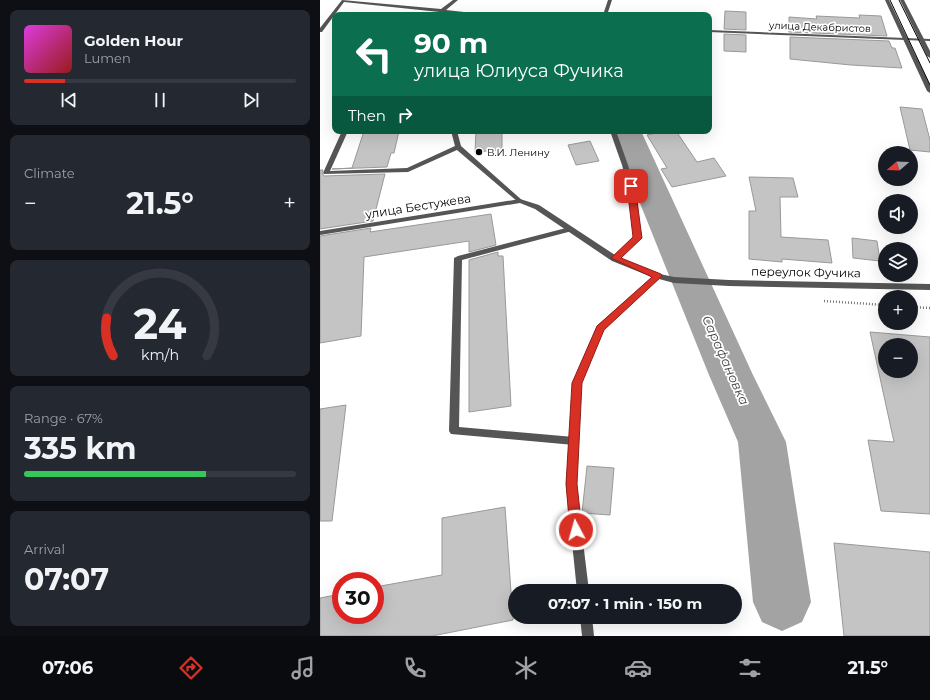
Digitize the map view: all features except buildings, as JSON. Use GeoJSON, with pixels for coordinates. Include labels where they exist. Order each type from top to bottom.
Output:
{"type":"FeatureCollection","features":[{"type":"Feature","properties":{"kind":"street"},"geometry":{"type":"LineString","coordinates":[[335,12],[344,0],[459,12]]}},
{"type":"Feature","properties":{"kind":"street"},"geometry":{"type":"LineString","coordinates":[[443,10],[456,0]]}},
{"type":"Feature","properties":{"kind":"street"},"geometry":{"type":"LineString","coordinates":[[606,12],[610,0]]}},
{"type":"Feature","properties":{"kind":"street"},"geometry":{"type":"LineString","coordinates":[[887,0],[904,39],[930,91]]}},
{"type":"Feature","properties":{"kind":"street"},"geometry":{"type":"LineString","coordinates":[[902,0],[930,56]]}},
{"type":"Feature","properties":{"kind":"street"},"geometry":{"type":"LineString","coordinates":[[320,31],[332,16]]}},
{"type":"Feature","properties":{"kind":"street","name":"улица Декабристов"},"geometry":{"type":"LineString","coordinates":[[712,31],[930,40]]}},
{"type":"Feature","properties":{"kind":"street"},"geometry":{"type":"LineString","coordinates":[[344,134],[326,173],[408,170],[458,147]]}},
{"type":"Feature","properties":{"kind":"street"},"geometry":{"type":"LineString","coordinates":[[455,134],[458,147],[520,201]]}},
{"type":"Feature","properties":{"kind":"street"},"geometry":{"type":"LineString","coordinates":[[614,134],[634,197],[638,238],[615,258]]}},
{"type":"Feature","properties":{"kind":"street","name":"переулок Фучика"},"geometry":{"type":"LineString","coordinates":[[520,201],[537,207],[615,258],[658,276],[674,280],[729,283],[930,287]]}},
{"type":"Feature","properties":{"kind":"street","name":"улица Бестужева"},"geometry":{"type":"LineString","coordinates":[[320,233],[520,201]]}},
{"type":"Feature","properties":{"kind":"street"},"geometry":{"type":"LineString","coordinates":[[570,229],[458,258],[454,431],[574,442]]}},
{"type":"Feature","properties":{"kind":"street"},"geometry":{"type":"LineString","coordinates":[[582,584],[571,484],[577,383],[600,328],[658,276]]}},
{"type":"Feature","properties":{"kind":"street"},"geometry":{"type":"LineString","coordinates":[[587,624],[588,636]]}},
{"type":"Feature","properties":{"kind":"path"},"geometry":{"type":"LineString","coordinates":[[862,304],[878,305]]}},
{"type":"Feature","properties":{"kind":"path"},"geometry":{"type":"LineString","coordinates":[[918,307],[930,308]]}},
{"type":"Feature","properties":{"kind":"waterway","name":"Сарафановка"},"geometry":{"type":"LineString","coordinates":[[627,134],[682,258],[731,375],[762,442],[782,602]]}},
{"type":"Feature","properties":{"kind":"tram line"},"geometry":{"type":"LineString","coordinates":[[890,0],[930,85]]}},
{"type":"Feature","properties":{"kind":"tram line"},"geometry":{"type":"LineString","coordinates":[[899,0],[930,63]]}},
{"type":"Feature","properties":{"kind":"place","name":"В.И. Ленину"},"geometry":{"type":"Point","coordinates":[479,152]}},
{"type":"Feature","properties":{"kind":"route"},"geometry":{"type":"LineString","coordinates":[[576,530],[571,484],[577,383],[600,328],[658,276],[615,258],[638,238],[634,197],[631,186]]}}]}
